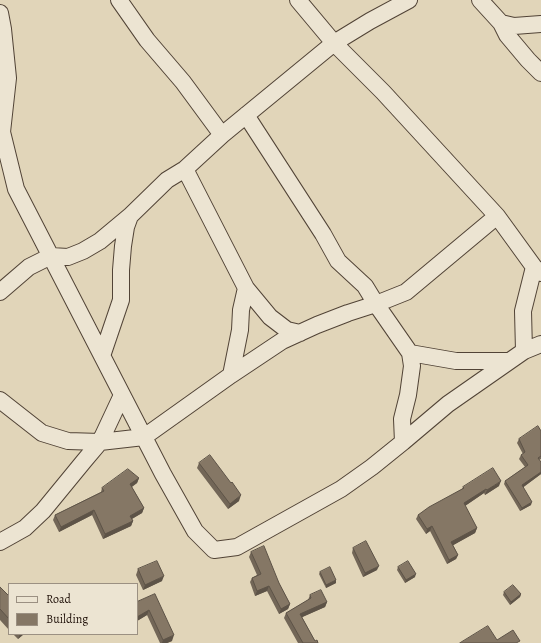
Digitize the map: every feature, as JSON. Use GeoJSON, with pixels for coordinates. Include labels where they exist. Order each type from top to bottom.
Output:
{"type":"FeatureCollection","features":[{"type":"Feature","properties":{"kind":"street"},"geometry":{"type":"LineString","coordinates":[[119,0],[147,40],[182,82],[222,135]]}},
{"type":"Feature","properties":{"kind":"street"},"geometry":{"type":"LineString","coordinates":[[298,0],[334,43],[383,92],[496,216],[538,270],[523,311],[524,351]]}},
{"type":"Feature","properties":{"kind":"street"},"geometry":{"type":"LineString","coordinates":[[1,290],[29,267],[51,256],[68,257],[83,251],[100,241],[130,216],[167,180],[185,169],[222,135],[334,43],[409,0]]}},
{"type":"Feature","properties":{"kind":"street"},"geometry":{"type":"LineString","coordinates":[[480,0],[501,24],[507,35],[541,73]]}},
{"type":"Feature","properties":{"kind":"street"},"geometry":{"type":"LineString","coordinates":[[0,13],[8,78],[1,131],[16,188],[163,474],[195,532],[214,550],[237,547],[341,489],[372,467],[448,404],[524,351],[541,344]]}},
{"type":"Feature","properties":{"kind":"street"},"geometry":{"type":"LineString","coordinates":[[501,24],[514,26],[541,24]]}},
{"type":"Feature","properties":{"kind":"street"},"geometry":{"type":"LineString","coordinates":[[246,115],[338,260],[365,286],[410,353],[412,366],[408,395],[402,420],[403,442]]}},
{"type":"Feature","properties":{"kind":"street"},"geometry":{"type":"LineString","coordinates":[[185,169],[246,288],[270,317],[287,330],[300,333]]}},
{"type":"Feature","properties":{"kind":"street"},"geometry":{"type":"LineString","coordinates":[[102,356],[121,300],[123,246],[126,227],[130,216]]}},
{"type":"Feature","properties":{"kind":"street"},"geometry":{"type":"LineString","coordinates":[[0,400],[42,432],[68,441],[100,442],[144,437],[231,375],[282,341],[317,325],[406,292],[496,216]]}},
{"type":"Feature","properties":{"kind":"street"},"geometry":{"type":"LineString","coordinates":[[231,375],[240,330],[241,310],[246,288]]}},
{"type":"Feature","properties":{"kind":"street"},"geometry":{"type":"LineString","coordinates":[[410,353],[456,361],[510,361]]}},
{"type":"Feature","properties":{"kind":"street"},"geometry":{"type":"LineString","coordinates":[[0,542],[25,528],[43,511],[100,442],[122,395]]}},
{"type":"Feature","properties":{"kind":"building"},"geometry":{"type":"Polygon","coordinates":[[[538,426],[541,431],[541,456],[538,458],[541,462],[541,472],[522,485],[532,502],[522,508],[505,481],[528,465],[521,455],[525,452],[519,439],[538,426]]]}},
{"type":"Feature","properties":{"kind":"building"},"geometry":{"type":"Polygon","coordinates":[[[210,455],[241,495],[230,504],[199,463],[210,455]]]}},
{"type":"Feature","properties":{"kind":"building"},"geometry":{"type":"Polygon","coordinates":[[[493,468],[501,481],[464,503],[477,528],[451,542],[458,555],[449,560],[432,526],[427,529],[418,515],[429,507],[464,488],[463,487],[493,468]]]}},
{"type":"Feature","properties":{"kind":"building"},"geometry":{"type":"Polygon","coordinates":[[[128,469],[139,478],[130,484],[144,508],[130,516],[133,521],[105,534],[94,510],[61,527],[55,515],[104,491],[102,488],[128,469]]]}},
{"type":"Feature","properties":{"kind":"building"},"geometry":{"type":"Polygon","coordinates":[[[366,541],[379,566],[365,573],[353,548],[366,541]]]}},
{"type":"Feature","properties":{"kind":"building"},"geometry":{"type":"Polygon","coordinates":[[[264,546],[279,583],[290,604],[281,609],[269,586],[257,591],[252,578],[261,574],[251,552],[264,546]]]}},
{"type":"Feature","properties":{"kind":"building"},"geometry":{"type":"Polygon","coordinates":[[[157,561],[164,576],[145,585],[138,569],[157,561]]]}},
{"type":"Feature","properties":{"kind":"building"},"geometry":{"type":"Polygon","coordinates":[[[408,561],[416,574],[406,580],[398,567],[408,561]]]}},
{"type":"Feature","properties":{"kind":"building"},"geometry":{"type":"Polygon","coordinates":[[[330,567],[336,580],[326,585],[320,572],[330,567]]]}},
{"type":"Feature","properties":{"kind":"building"},"geometry":{"type":"Polygon","coordinates":[[[513,585],[521,594],[511,602],[504,592],[513,585]]]}},
{"type":"Feature","properties":{"kind":"building"},"geometry":{"type":"Polygon","coordinates":[[[0,587],[8,595],[8,618],[0,609],[0,587]]]}},
{"type":"Feature","properties":{"kind":"building"},"geometry":{"type":"Polygon","coordinates":[[[321,590],[327,602],[300,614],[315,641],[317,640],[318,643],[303,643],[286,613],[311,598],[310,595],[321,590]]]}},
{"type":"Feature","properties":{"kind":"building"},"geometry":{"type":"Polygon","coordinates":[[[155,594],[174,635],[163,640],[149,610],[138,616],[138,602],[155,594]]]}},
{"type":"Feature","properties":{"kind":"building"},"geometry":{"type":"Polygon","coordinates":[[[488,626],[497,640],[513,630],[520,641],[516,643],[460,643],[488,626]]]}}]}
